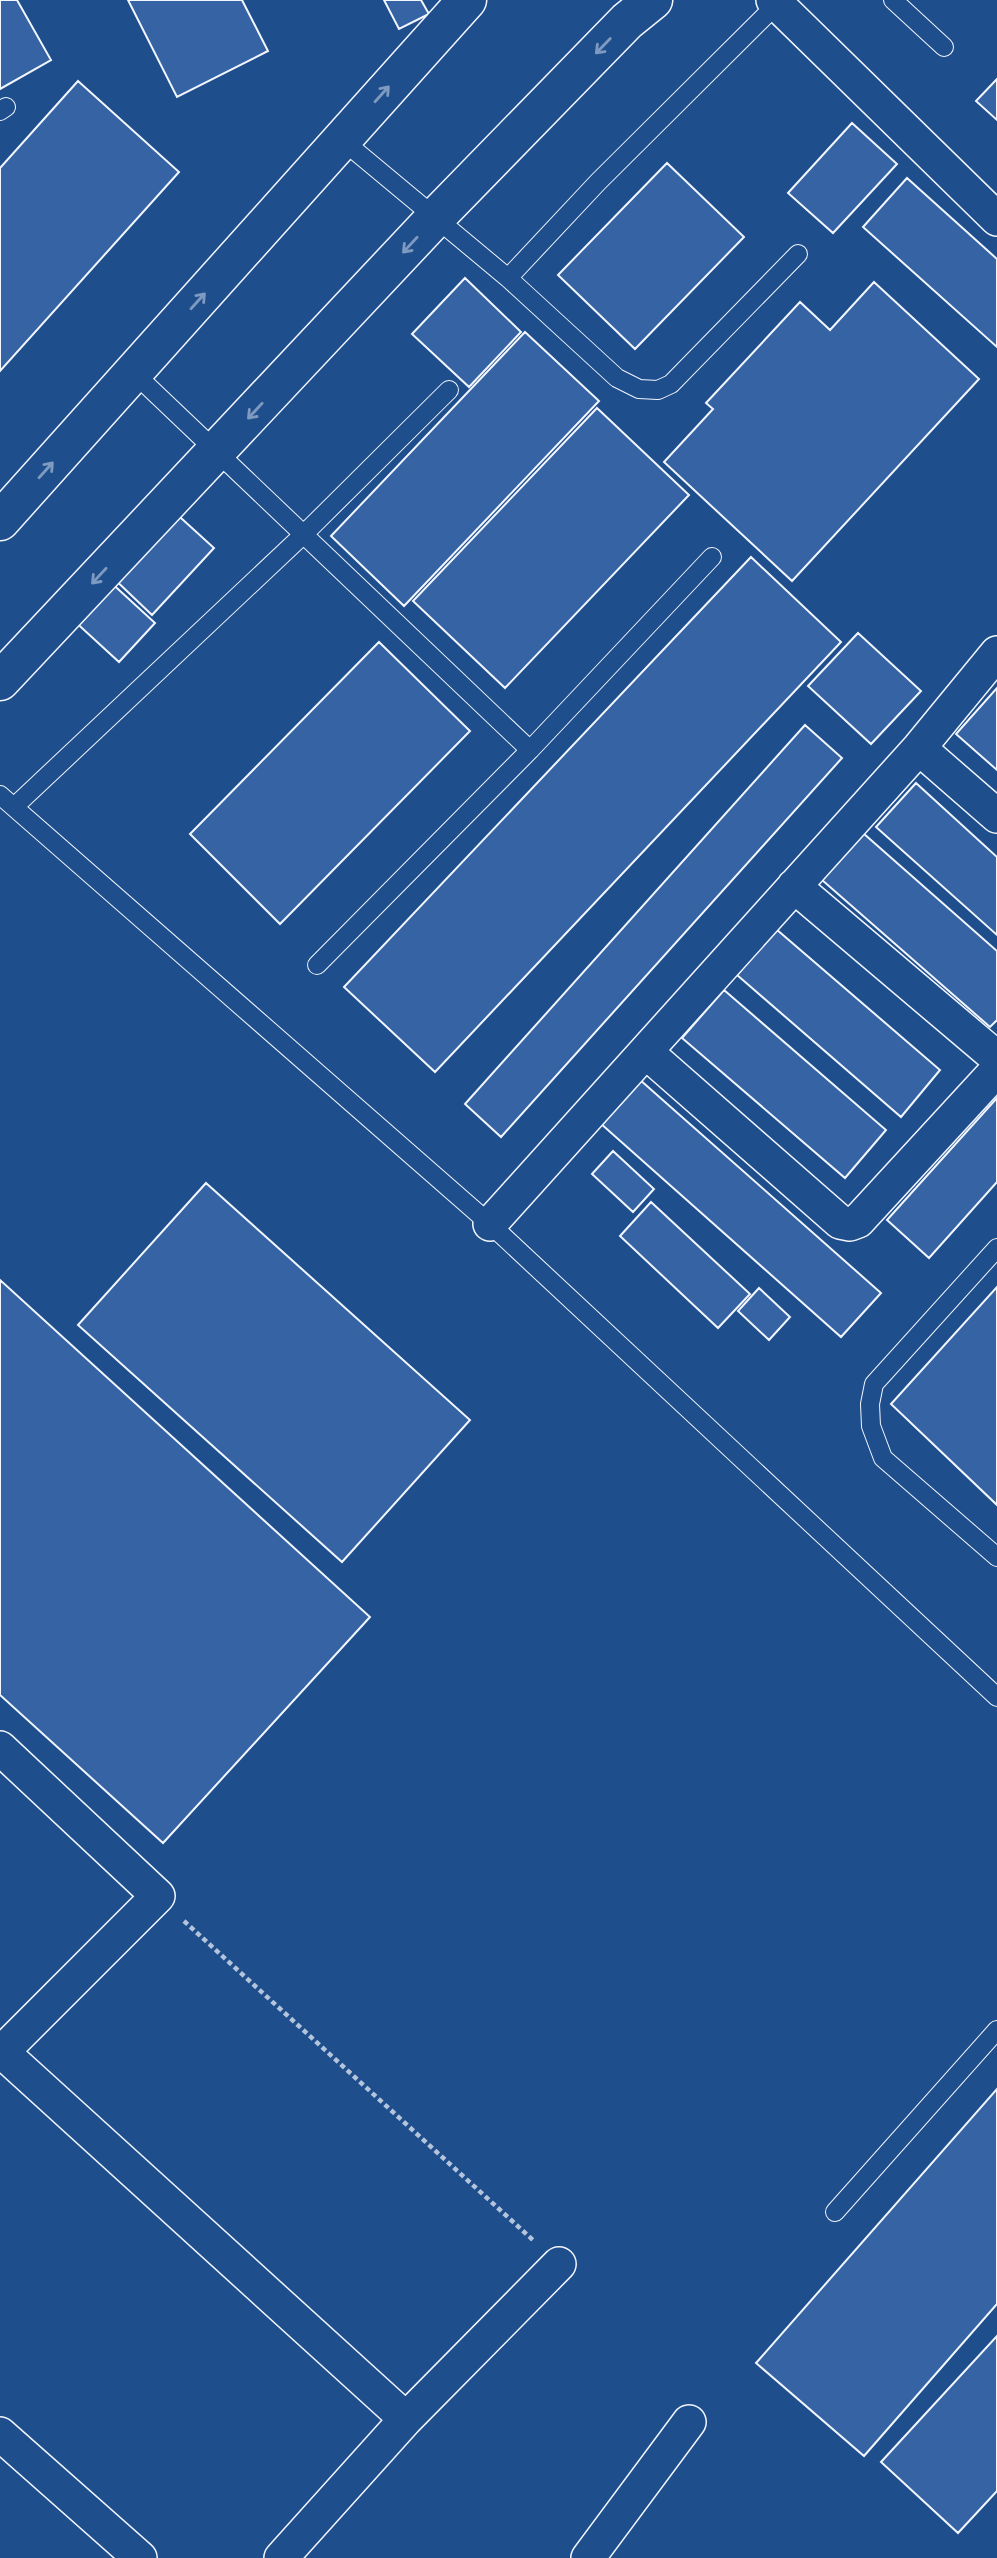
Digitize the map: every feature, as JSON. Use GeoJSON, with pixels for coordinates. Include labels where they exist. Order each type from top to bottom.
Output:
{"type":"FeatureCollection","features":[{"type":"Feature","properties":{"kind":"street"},"geometry":{"type":"LineString","coordinates":[[0,520],[467,0]]}},
{"type":"Feature","properties":{"kind":"street"},"geometry":{"type":"LineString","coordinates":[[0,681],[436,218],[627,21],[653,0]]}},
{"type":"Feature","properties":{"kind":"street"},"geometry":{"type":"LineString","coordinates":[[775,2],[997,219]]}},
{"type":"Feature","properties":{"kind":"street"},"geometry":{"type":"LineString","coordinates":[[490,1224],[919,748],[997,653]]}},
{"type":"Feature","properties":{"kind":"street"},"geometry":{"type":"LineString","coordinates":[[919,748],[997,816]]}},
{"type":"Feature","properties":{"kind":"street"},"geometry":{"type":"LineString","coordinates":[[794,886],[997,1058]]}},
{"type":"Feature","properties":{"kind":"street"},"geometry":{"type":"LineString","coordinates":[[646,1052],[839,1222],[850,1224],[858,1221],[997,1070]]}},
{"type":"Feature","properties":{"kind":"street"},"geometry":{"type":"LineString","coordinates":[[0,1748],[158,1896],[1,2052],[406,2419]]}},
{"type":"Feature","properties":{"kind":"street"},"geometry":{"type":"LineString","coordinates":[[281,2558],[406,2419],[559,2264]]}},
{"type":"Feature","properties":{"kind":"street"},"geometry":{"type":"LineString","coordinates":[[588,2558],[689,2422]]}},
{"type":"Feature","properties":{"kind":"street"},"geometry":{"type":"LineString","coordinates":[[0,2434],[140,2558]]}},
{"type":"Feature","properties":{"kind":"lane"},"geometry":{"type":"LineString","coordinates":[[893,0],[944,47]]}},
{"type":"Feature","properties":{"kind":"lane"},"geometry":{"type":"LineString","coordinates":[[508,278],[775,2]]}},
{"type":"Feature","properties":{"kind":"lane"},"geometry":{"type":"LineString","coordinates":[[341,139],[508,278],[617,378],[639,389],[658,390],[671,384],[798,254]]}},
{"type":"Feature","properties":{"kind":"lane"},"geometry":{"type":"LineString","coordinates":[[134,373],[530,750]]}},
{"type":"Feature","properties":{"kind":"lane"},"geometry":{"type":"LineString","coordinates":[[449,390],[305,533],[7,801],[490,1224],[997,1697]]}},
{"type":"Feature","properties":{"kind":"lane"},"geometry":{"type":"LineString","coordinates":[[317,965],[530,750],[712,557]]}},
{"type":"Feature","properties":{"kind":"lane"},"geometry":{"type":"LineString","coordinates":[[997,1248],[874,1384],[870,1404],[871,1426],[883,1458],[997,1557]]}},
{"type":"Feature","properties":{"kind":"lane"},"geometry":{"type":"LineString","coordinates":[[835,2212],[997,2031]]}},
{"type":"Feature","properties":{"kind":"path"},"geometry":{"type":"LineString","coordinates":[[158,1896],[559,2264]]}},
{"type":"Feature","properties":{"kind":"building"},"geometry":{"type":"Polygon","coordinates":[[[0,0],[17,0],[51,60],[0,89],[0,0]]]}},
{"type":"Feature","properties":{"kind":"building"},"geometry":{"type":"Polygon","coordinates":[[[128,0],[242,0],[268,51],[177,97],[128,0]]]}},
{"type":"Feature","properties":{"kind":"building"},"geometry":{"type":"Polygon","coordinates":[[[384,0],[421,0],[429,14],[399,29],[384,0]]]}},
{"type":"Feature","properties":{"kind":"building"},"geometry":{"type":"Polygon","coordinates":[[[997,79],[997,120],[976,101],[997,79]]]}},
{"type":"Feature","properties":{"kind":"building"},"geometry":{"type":"Polygon","coordinates":[[[78,81],[179,172],[0,371],[0,168],[78,81]]]}},
{"type":"Feature","properties":{"kind":"building"},"geometry":{"type":"Polygon","coordinates":[[[852,123],[897,164],[833,233],[788,193],[852,123]]]}},
{"type":"Feature","properties":{"kind":"building"},"geometry":{"type":"Polygon","coordinates":[[[667,163],[744,237],[635,349],[558,275],[667,163]]]}},
{"type":"Feature","properties":{"kind":"building"},"geometry":{"type":"Polygon","coordinates":[[[907,178],[997,259],[997,347],[863,227],[907,178]]]}},
{"type":"Feature","properties":{"kind":"building"},"geometry":{"type":"Polygon","coordinates":[[[465,278],[521,332],[469,387],[412,334],[465,278]]]}},
{"type":"Feature","properties":{"kind":"building"},"geometry":{"type":"Polygon","coordinates":[[[874,282],[979,379],[792,581],[664,462],[713,409],[706,403],[800,302],[830,330],[874,282]]]}},
{"type":"Feature","properties":{"kind":"building"},"geometry":{"type":"Polygon","coordinates":[[[525,332],[599,401],[404,606],[331,536],[525,332]]]}},
{"type":"Feature","properties":{"kind":"building"},"geometry":{"type":"Polygon","coordinates":[[[597,408],[689,495],[505,688],[413,601],[597,408]]]}},
{"type":"Feature","properties":{"kind":"building"},"geometry":{"type":"Polygon","coordinates":[[[170,508],[214,548],[152,615],[109,574],[170,508]]]}},
{"type":"Feature","properties":{"kind":"building"},"geometry":{"type":"Polygon","coordinates":[[[751,557],[841,642],[435,1072],[344,987],[751,557]]]}},
{"type":"Feature","properties":{"kind":"building"},"geometry":{"type":"Polygon","coordinates":[[[106,578],[155,623],[119,662],[71,618],[106,578]]]}},
{"type":"Feature","properties":{"kind":"building"},"geometry":{"type":"Polygon","coordinates":[[[858,633],[921,691],[871,744],[808,686],[858,633]]]}},
{"type":"Feature","properties":{"kind":"building"},"geometry":{"type":"Polygon","coordinates":[[[379,642],[470,731],[280,924],[190,834],[379,642]]]}},
{"type":"Feature","properties":{"kind":"building"},"geometry":{"type":"Polygon","coordinates":[[[997,688],[997,770],[956,734],[997,688]]]}},
{"type":"Feature","properties":{"kind":"building"},"geometry":{"type":"Polygon","coordinates":[[[805,725],[842,758],[501,1137],[465,1104],[805,725]]]}},
{"type":"Feature","properties":{"kind":"building"},"geometry":{"type":"Polygon","coordinates":[[[916,783],[997,857],[997,935],[876,827],[916,783]]]}},
{"type":"Feature","properties":{"kind":"building"},"geometry":{"type":"Polygon","coordinates":[[[863,833],[997,951],[997,1020],[990,1027],[822,880],[863,833]]]}},
{"type":"Feature","properties":{"kind":"building"},"geometry":{"type":"Polygon","coordinates":[[[776,929],[940,1070],[901,1117],[737,975],[776,929]]]}},
{"type":"Feature","properties":{"kind":"building"},"geometry":{"type":"Polygon","coordinates":[[[724,990],[886,1130],[845,1178],[682,1038],[724,990]]]}},
{"type":"Feature","properties":{"kind":"building"},"geometry":{"type":"Polygon","coordinates":[[[639,1079],[881,1293],[841,1337],[600,1123],[639,1079]]]}},
{"type":"Feature","properties":{"kind":"building"},"geometry":{"type":"Polygon","coordinates":[[[997,1098],[997,1182],[929,1258],[887,1220],[997,1098]]]}},
{"type":"Feature","properties":{"kind":"building"},"geometry":{"type":"Polygon","coordinates":[[[613,1151],[654,1189],[633,1212],[592,1174],[613,1151]]]}},
{"type":"Feature","properties":{"kind":"building"},"geometry":{"type":"Polygon","coordinates":[[[206,1183],[470,1420],[342,1562],[78,1325],[206,1183]]]}},
{"type":"Feature","properties":{"kind":"building"},"geometry":{"type":"Polygon","coordinates":[[[651,1202],[750,1294],[718,1328],[620,1236],[651,1202]]]}},
{"type":"Feature","properties":{"kind":"building"},"geometry":{"type":"Polygon","coordinates":[[[0,1280],[370,1617],[163,1843],[0,1695],[0,1280]]]}},
{"type":"Feature","properties":{"kind":"building"},"geometry":{"type":"Polygon","coordinates":[[[997,1287],[997,1505],[891,1404],[997,1287]]]}},
{"type":"Feature","properties":{"kind":"building"},"geometry":{"type":"Polygon","coordinates":[[[759,1288],[790,1317],[769,1340],[738,1311],[759,1288]]]}},
{"type":"Feature","properties":{"kind":"building"},"geometry":{"type":"Polygon","coordinates":[[[997,2089],[997,2304],[864,2456],[756,2363],[997,2089]]]}},
{"type":"Feature","properties":{"kind":"building"},"geometry":{"type":"Polygon","coordinates":[[[997,2336],[997,2491],[958,2533],[881,2462],[997,2336]]]}}]}
